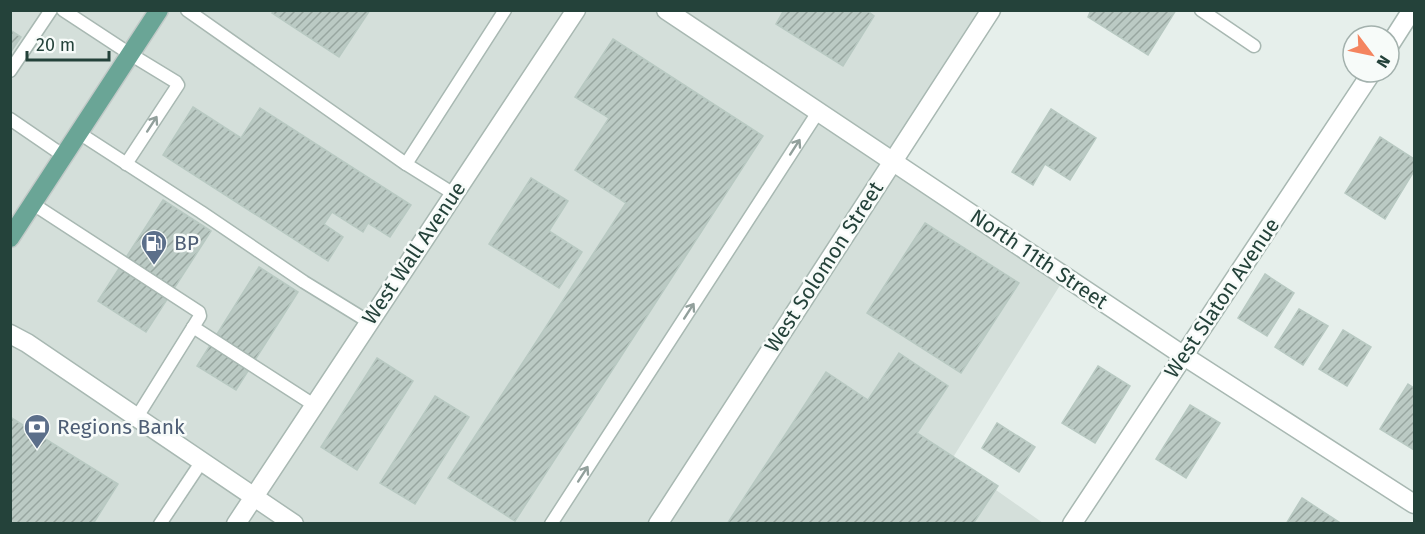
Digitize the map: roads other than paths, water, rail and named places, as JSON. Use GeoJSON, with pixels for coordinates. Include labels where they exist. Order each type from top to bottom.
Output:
{"type":"FeatureCollection","features":[{"type":"Feature","properties":{"kind":"main road"},"geometry":{"type":"LineString","coordinates":[[10,238],[159,10]]}},
{"type":"Feature","properties":{"kind":"street","name":"West Wall Avenue"},"geometry":{"type":"LineString","coordinates":[[236,524],[576,10]]}},
{"type":"Feature","properties":{"kind":"street","name":"North 11th Street"},"geometry":{"type":"LineString","coordinates":[[666,10],[1184,356],[1414,504]]}},
{"type":"Feature","properties":{"kind":"street","name":"West Solomon Street"},"geometry":{"type":"LineString","coordinates":[[658,524],[991,10]]}},
{"type":"Feature","properties":{"kind":"street"},"geometry":{"type":"LineString","coordinates":[[1401,27],[1412,10]]}},
{"type":"Feature","properties":{"kind":"street","name":"West Slaton Avenue"},"geometry":{"type":"LineString","coordinates":[[1072,524],[1364,84]]}},
{"type":"Feature","properties":{"kind":"street"},"geometry":{"type":"LineString","coordinates":[[10,334],[27,343],[294,524]]}},
{"type":"Feature","properties":{"kind":"lane"},"geometry":{"type":"LineString","coordinates":[[12,66],[51,10]]}},
{"type":"Feature","properties":{"kind":"lane"},"geometry":{"type":"LineString","coordinates":[[63,10],[176,82],[177,85],[126,164]]}},
{"type":"Feature","properties":{"kind":"lane"},"geometry":{"type":"LineString","coordinates":[[187,10],[406,164],[454,194]]}},
{"type":"Feature","properties":{"kind":"lane"},"geometry":{"type":"LineString","coordinates":[[406,164],[505,10]]}},
{"type":"Feature","properties":{"kind":"lane"},"geometry":{"type":"LineString","coordinates":[[1201,10],[1254,46]]}},
{"type":"Feature","properties":{"kind":"lane"},"geometry":{"type":"LineString","coordinates":[[551,524],[818,112]]}},
{"type":"Feature","properties":{"kind":"lane"},"geometry":{"type":"LineString","coordinates":[[10,120],[64,156]]}},
{"type":"Feature","properties":{"kind":"lane"},"geometry":{"type":"LineString","coordinates":[[79,133],[304,282],[369,322]]}},
{"type":"Feature","properties":{"kind":"lane"},"geometry":{"type":"LineString","coordinates":[[33,204],[199,312],[200,316],[137,417]]}},
{"type":"Feature","properties":{"kind":"lane"},"geometry":{"type":"LineString","coordinates":[[193,327],[314,405]]}},
{"type":"Feature","properties":{"kind":"lane"},"geometry":{"type":"LineString","coordinates":[[160,524],[202,461]]}},
{"type":"Feature","properties":{"kind":"place","name":"BP"},"geometry":{"type":"Point","coordinates":[154,266]}},
{"type":"Feature","properties":{"kind":"place","name":"Regions Bank"},"geometry":{"type":"Point","coordinates":[37,450]}}]}
